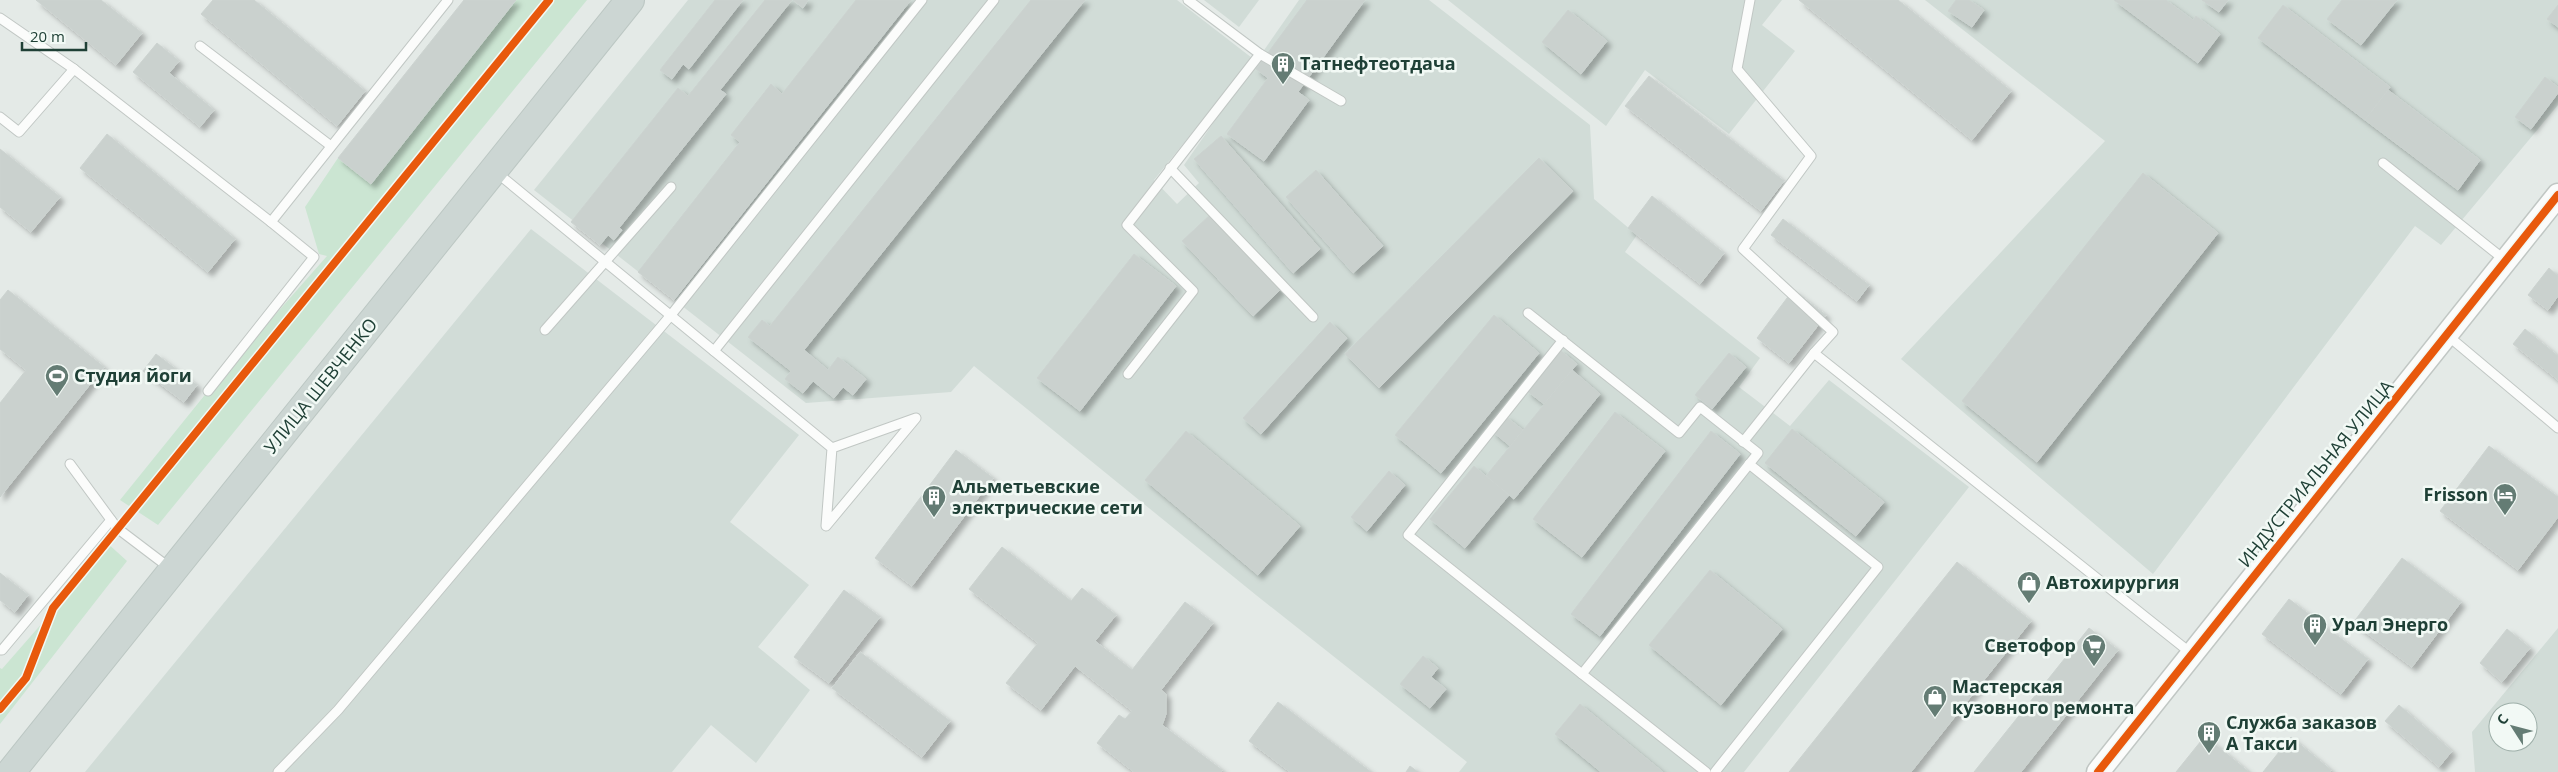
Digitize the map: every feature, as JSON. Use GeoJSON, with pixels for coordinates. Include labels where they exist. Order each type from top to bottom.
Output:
{"type":"FeatureCollection","features":[{"type":"Feature","properties":{"kind":"main road","name":"УЛИЦА ШЕВЧЕНКО"},"geometry":{"type":"LineString","coordinates":[[11,772],[630,0]]}},
{"type":"Feature","properties":{"kind":"street","name":"ИНДУСТРИАЛЬНАЯ УЛИЦА"},"geometry":{"type":"LineString","coordinates":[[2098,772],[2558,195]]}},
{"type":"Feature","properties":{"kind":"lane"},"geometry":{"type":"LineString","coordinates":[[271,222],[448,0]]}},
{"type":"Feature","properties":{"kind":"lane"},"geometry":{"type":"LineString","coordinates":[[278,772],[338,710],[670,315],[922,0]]}},
{"type":"Feature","properties":{"kind":"lane"},"geometry":{"type":"LineString","coordinates":[[714,351],[994,0]]}},
{"type":"Feature","properties":{"kind":"lane"},"geometry":{"type":"LineString","coordinates":[[1188,0],[1260,54],[1341,101]]}},
{"type":"Feature","properties":{"kind":"lane"},"geometry":{"type":"LineString","coordinates":[[1744,442],[1814,353],[1833,332],[1743,249],[1810,156],[1737,69],[1750,0]]}},
{"type":"Feature","properties":{"kind":"lane"},"geometry":{"type":"LineString","coordinates":[[0,18],[74,69],[314,257],[208,391]]}},
{"type":"Feature","properties":{"kind":"lane"},"geometry":{"type":"LineString","coordinates":[[200,46],[331,146]]}},
{"type":"Feature","properties":{"kind":"lane"},"geometry":{"type":"LineString","coordinates":[[1128,374],[1193,291],[1127,225],[1260,54]]}},
{"type":"Feature","properties":{"kind":"lane"},"geometry":{"type":"LineString","coordinates":[[0,117],[19,132],[74,69]]}},
{"type":"Feature","properties":{"kind":"lane"},"geometry":{"type":"LineString","coordinates":[[2383,163],[2506,261]]}},
{"type":"Feature","properties":{"kind":"lane"},"geometry":{"type":"LineString","coordinates":[[1170,168],[1313,317]]}},
{"type":"Feature","properties":{"kind":"lane"},"geometry":{"type":"LineString","coordinates":[[494,170],[832,448]]}},
{"type":"Feature","properties":{"kind":"lane"},"geometry":{"type":"LineString","coordinates":[[545,330],[671,187]]}},
{"type":"Feature","properties":{"kind":"lane"},"geometry":{"type":"LineString","coordinates":[[1528,313],[1679,433],[1700,407],[1758,454],[1582,674]]}},
{"type":"Feature","properties":{"kind":"lane"},"geometry":{"type":"LineString","coordinates":[[2447,334],[2558,428]]}},
{"type":"Feature","properties":{"kind":"lane"},"geometry":{"type":"LineString","coordinates":[[1562,340],[1408,535],[1706,772]]}},
{"type":"Feature","properties":{"kind":"lane"},"geometry":{"type":"LineString","coordinates":[[1814,353],[2192,654]]}},
{"type":"Feature","properties":{"kind":"lane"},"geometry":{"type":"LineString","coordinates":[[916,418],[826,526],[832,448],[851,441],[916,418]]}},
{"type":"Feature","properties":{"kind":"lane"},"geometry":{"type":"LineString","coordinates":[[70,464],[117,528],[174,571]]}},
{"type":"Feature","properties":{"kind":"lane"},"geometry":{"type":"LineString","coordinates":[[1715,772],[1878,567],[1749,464]]}},
{"type":"Feature","properties":{"kind":"lane"},"geometry":{"type":"LineString","coordinates":[[0,650],[2,650],[111,520]]}},
{"type":"Feature","properties":{"kind":"path"},"geometry":{"type":"LineString","coordinates":[[0,709],[26,678],[51,613]]}},
{"type":"Feature","properties":{"kind":"shaded area"},"geometry":{"type":"Polygon","coordinates":[[[688,0],[1177,0],[1252,58],[1154,180],[1177,204],[1199,183],[1184,165],[1299,0],[1429,0],[1590,125],[1594,199],[1637,235],[1625,252],[1760,358],[1739,387],[1790,426],[1829,380],[1969,487],[1744,772],[1459,772],[1467,762],[1256,595],[974,366],[951,392],[806,403],[534,190],[688,0]]]}},
{"type":"Feature","properties":{"kind":"shaded area"},"geometry":{"type":"Polygon","coordinates":[[[1204,0],[1259,0],[1239,27],[1204,0]]]}},
{"type":"Feature","properties":{"kind":"shaded area"},"geometry":{"type":"Polygon","coordinates":[[[1448,0],[1782,0],[1762,25],[1795,51],[1729,134],[1645,70],[1606,126],[1448,0]]]}},
{"type":"Feature","properties":{"kind":"shaded area"},"geometry":{"type":"Polygon","coordinates":[[[1925,0],[2558,0],[2558,105],[2441,245],[2415,226],[2153,574],[1901,359],[2105,141],[1925,0]]]}},
{"type":"Feature","properties":{"kind":"shaded area"},"geometry":{"type":"Polygon","coordinates":[[[531,229],[799,435],[730,522],[809,585],[758,647],[810,690],[756,763],[711,725],[672,772],[85,772],[531,229]]]}},
{"type":"Feature","properties":{"kind":"shaded area"},"geometry":{"type":"Polygon","coordinates":[[[2558,628],[2558,772],[2475,772],[2472,732],[2488,713],[2488,752],[2538,752],[2538,702],[2497,702],[2558,628]]]}},
{"type":"Feature","properties":{"kind":"green space"},"geometry":{"type":"Polygon","coordinates":[[[516,0],[587,0],[158,525],[120,500],[208,391],[327,256],[319,254],[305,207],[338,158],[371,183],[516,0]]]}},
{"type":"Feature","properties":{"kind":"green space"},"geometry":{"type":"Polygon","coordinates":[[[106,542],[127,561],[0,724],[0,668],[2,669],[51,613],[106,542]]]}},
{"type":"Feature","properties":{"kind":"building"},"geometry":{"type":"Polygon","coordinates":[[[36,0],[101,0],[142,33],[116,65],[36,0]]]}},
{"type":"Feature","properties":{"kind":"building"},"geometry":{"type":"Polygon","coordinates":[[[213,0],[254,0],[365,91],[337,126],[201,14],[213,0]]]}},
{"type":"Feature","properties":{"kind":"building"},"geometry":{"type":"Polygon","coordinates":[[[464,0],[516,0],[371,184],[338,158],[464,0]]]}},
{"type":"Feature","properties":{"kind":"building"},"geometry":{"type":"Polygon","coordinates":[[[715,0],[743,0],[689,69],[683,64],[672,79],[660,70],[715,0]]]}},
{"type":"Feature","properties":{"kind":"building"},"geometry":{"type":"Polygon","coordinates":[[[765,0],[792,0],[720,90],[726,94],[619,228],[622,230],[614,240],[608,235],[600,245],[571,222],[678,88],[688,96],[765,0]]]}},
{"type":"Feature","properties":{"kind":"building"},"geometry":{"type":"Polygon","coordinates":[[[793,0],[808,0],[803,8],[793,0]]]}},
{"type":"Feature","properties":{"kind":"building"},"geometry":{"type":"Polygon","coordinates":[[[856,0],[911,0],[674,300],[638,272],[740,142],[731,135],[771,84],[782,94],[856,0]]]}},
{"type":"Feature","properties":{"kind":"building"},"geometry":{"type":"Polygon","coordinates":[[[1031,0],[1085,0],[804,350],[828,370],[838,357],[866,379],[853,395],[843,387],[834,398],[813,381],[803,393],[785,379],[791,371],[748,337],[762,320],[770,326],[1031,0]]]}},
{"type":"Feature","properties":{"kind":"building","name":"Татнефтеотдача"},"geometry":{"type":"Polygon","coordinates":[[[1307,0],[1365,0],[1298,92],[1309,100],[1264,161],[1227,134],[1268,78],[1256,69],[1307,0]]]}},
{"type":"Feature","properties":{"kind":"building"},"geometry":{"type":"Polygon","coordinates":[[[1799,0],[1898,0],[2011,91],[1972,140],[1799,0]]]}},
{"type":"Feature","properties":{"kind":"building"},"geometry":{"type":"Polygon","coordinates":[[[1956,0],[1969,0],[1984,10],[1972,27],[1948,11],[1956,0]]]}},
{"type":"Feature","properties":{"kind":"building"},"geometry":{"type":"Polygon","coordinates":[[[2114,0],[2166,0],[2193,20],[2196,16],[2220,34],[2198,63],[2114,0]]]}},
{"type":"Feature","properties":{"kind":"building"},"geometry":{"type":"Polygon","coordinates":[[[2202,0],[2228,0],[2219,12],[2202,0]]]}},
{"type":"Feature","properties":{"kind":"building"},"geometry":{"type":"Polygon","coordinates":[[[2342,0],[2397,0],[2361,45],[2327,19],[2342,0]]]}},
{"type":"Feature","properties":{"kind":"building"},"geometry":{"type":"Polygon","coordinates":[[[2283,5],[2390,87],[2365,120],[2258,38],[2283,5]]]}},
{"type":"Feature","properties":{"kind":"building"},"geometry":{"type":"Polygon","coordinates":[[[2558,5],[2558,27],[2547,19],[2558,5]]]}},
{"type":"Feature","properties":{"kind":"building"},"geometry":{"type":"Polygon","coordinates":[[[1568,10],[1607,41],[1581,74],[1542,42],[1568,10]]]}},
{"type":"Feature","properties":{"kind":"building"},"geometry":{"type":"Polygon","coordinates":[[[157,43],[179,61],[169,73],[214,110],[200,127],[133,72],[157,43]]]}},
{"type":"Feature","properties":{"kind":"building"},"geometry":{"type":"Polygon","coordinates":[[[1649,76],[1784,181],[1761,211],[1625,106],[1649,76]]]}},
{"type":"Feature","properties":{"kind":"building"},"geometry":{"type":"Polygon","coordinates":[[[2545,77],[2558,87],[2558,93],[2531,129],[2515,117],[2545,77]]]}},
{"type":"Feature","properties":{"kind":"building"},"geometry":{"type":"Polygon","coordinates":[[[2388,90],[2480,160],[2458,190],[2365,120],[2388,90]]]}},
{"type":"Feature","properties":{"kind":"building"},"geometry":{"type":"Polygon","coordinates":[[[107,134],[235,239],[208,272],[80,168],[107,134]]]}},
{"type":"Feature","properties":{"kind":"building"},"geometry":{"type":"Polygon","coordinates":[[[1221,136],[1320,249],[1293,273],[1194,159],[1221,136]]]}},
{"type":"Feature","properties":{"kind":"building"},"geometry":{"type":"Polygon","coordinates":[[[0,149],[60,197],[31,232],[0,207],[0,149]]]}},
{"type":"Feature","properties":{"kind":"building"},"geometry":{"type":"Polygon","coordinates":[[[1539,158],[1573,191],[1379,388],[1345,354],[1539,158]]]}},
{"type":"Feature","properties":{"kind":"building"},"geometry":{"type":"Polygon","coordinates":[[[1316,170],[1383,246],[1353,273],[1286,197],[1316,170]]]}},
{"type":"Feature","properties":{"kind":"building"},"geometry":{"type":"Polygon","coordinates":[[[2143,173],[2218,233],[2037,462],[1962,401],[2143,173]]]}},
{"type":"Feature","properties":{"kind":"building"},"geometry":{"type":"Polygon","coordinates":[[[1652,196],[1724,253],[1700,284],[1628,228],[1652,196]]]}},
{"type":"Feature","properties":{"kind":"building"},"geometry":{"type":"Polygon","coordinates":[[[1211,214],[1281,289],[1253,316],[1182,241],[1211,214]]]}},
{"type":"Feature","properties":{"kind":"building"},"geometry":{"type":"Polygon","coordinates":[[[1783,219],[1869,285],[1857,301],[1771,235],[1783,219]]]}},
{"type":"Feature","properties":{"kind":"building"},"geometry":{"type":"Polygon","coordinates":[[[1134,254],[1176,286],[1080,411],[1037,378],[1134,254]]]}},
{"type":"Feature","properties":{"kind":"building"},"geometry":{"type":"Polygon","coordinates":[[[2549,268],[2558,276],[2558,296],[2548,310],[2528,295],[2549,268]]]}},
{"type":"Feature","properties":{"kind":"building"},"geometry":{"type":"Polygon","coordinates":[[[8,290],[104,367],[0,497],[0,403],[26,370],[0,349],[0,300],[8,290]]]}},
{"type":"Feature","properties":{"kind":"building"},"geometry":{"type":"Polygon","coordinates":[[[1793,290],[1826,315],[1789,363],[1757,338],[1793,290]]]}},
{"type":"Feature","properties":{"kind":"building"},"geometry":{"type":"Polygon","coordinates":[[[1494,315],[1539,353],[1441,473],[1395,435],[1494,315]]]}},
{"type":"Feature","properties":{"kind":"building"},"geometry":{"type":"Polygon","coordinates":[[[1330,322],[1347,338],[1261,434],[1243,418],[1330,322]]]}},
{"type":"Feature","properties":{"kind":"building"},"geometry":{"type":"Polygon","coordinates":[[[2525,329],[2558,356],[2558,380],[2513,344],[2525,329]]]}},
{"type":"Feature","properties":{"kind":"building"},"geometry":{"type":"Polygon","coordinates":[[[1560,350],[1577,364],[1544,404],[1527,391],[1560,350]]]}},
{"type":"Feature","properties":{"kind":"building"},"geometry":{"type":"Polygon","coordinates":[[[1729,353],[1746,367],[1712,409],[1695,395],[1729,353]]]}},
{"type":"Feature","properties":{"kind":"building"},"geometry":{"type":"Polygon","coordinates":[[[156,354],[197,385],[184,402],[143,371],[156,354]]]}},
{"type":"Feature","properties":{"kind":"building"},"geometry":{"type":"Polygon","coordinates":[[[1572,370],[1600,394],[1514,499],[1486,476],[1572,370]]]}},
{"type":"Feature","properties":{"kind":"building"},"geometry":{"type":"Polygon","coordinates":[[[1615,412],[1665,451],[1582,557],[1533,519],[1615,412]]]}},
{"type":"Feature","properties":{"kind":"building"},"geometry":{"type":"Polygon","coordinates":[[[1505,416],[1523,430],[1510,446],[1492,431],[1505,416]]]}},
{"type":"Feature","properties":{"kind":"building"},"geometry":{"type":"Polygon","coordinates":[[[1792,429],[1884,502],[1856,536],[1765,463],[1792,429]]]}},
{"type":"Feature","properties":{"kind":"building"},"geometry":{"type":"Polygon","coordinates":[[[1186,431],[1300,526],[1258,575],[1145,480],[1186,431]]]}},
{"type":"Feature","properties":{"kind":"building"},"geometry":{"type":"Polygon","coordinates":[[[1711,431],[1740,454],[1600,636],[1571,614],[1711,431]]]}},
{"type":"Feature","properties":{"kind":"building"},"geometry":{"type":"Polygon","coordinates":[[[2489,446],[2558,497],[2558,517],[2518,570],[2440,511],[2489,446]]]}},
{"type":"Feature","properties":{"kind":"building","name":"Альметьевские электрические сети"},"geometry":{"type":"Polygon","coordinates":[[[956,450],[993,478],[912,586],[875,558],[956,450]]]}},
{"type":"Feature","properties":{"kind":"building"},"geometry":{"type":"Polygon","coordinates":[[[1474,466],[1509,495],[1465,548],[1430,519],[1474,466]]]}},
{"type":"Feature","properties":{"kind":"building"},"geometry":{"type":"Polygon","coordinates":[[[1389,471],[1405,485],[1367,531],[1351,517],[1389,471]]]}},
{"type":"Feature","properties":{"kind":"building"},"geometry":{"type":"Polygon","coordinates":[[[1002,547],[1071,601],[1082,588],[1116,615],[1095,641],[1132,670],[1185,602],[1213,623],[1161,690],[1166,694],[1166,714],[1162,725],[1222,770],[1221,772],[1134,772],[1097,743],[1119,715],[1125,719],[1132,711],[1075,666],[1041,710],[1006,683],[1038,643],[969,589],[1002,547]]]}},
{"type":"Feature","properties":{"kind":"building"},"geometry":{"type":"Polygon","coordinates":[[[2402,558],[2461,602],[2412,667],[2353,623],[2402,558]]]}},
{"type":"Feature","properties":{"kind":"building"},"geometry":{"type":"Polygon","coordinates":[[[1957,562],[2031,621],[1911,772],[1789,772],[1957,562]]]}},
{"type":"Feature","properties":{"kind":"building"},"geometry":{"type":"Polygon","coordinates":[[[1710,570],[1782,629],[1721,705],[1649,645],[1710,570]]]}},
{"type":"Feature","properties":{"kind":"building"},"geometry":{"type":"Polygon","coordinates":[[[0,573],[28,595],[15,612],[0,600],[0,573]]]}},
{"type":"Feature","properties":{"kind":"building"},"geometry":{"type":"Polygon","coordinates":[[[844,590],[880,617],[829,683],[794,657],[844,590]]]}},
{"type":"Feature","properties":{"kind":"building","name":"Урал Энерго"},"geometry":{"type":"Polygon","coordinates":[[[2289,599],[2368,659],[2341,694],[2262,634],[2289,599]]]}},
{"type":"Feature","properties":{"kind":"building"},"geometry":{"type":"Polygon","coordinates":[[[2089,628],[2118,650],[2021,772],[1974,772],[2089,628]]]}},
{"type":"Feature","properties":{"kind":"building"},"geometry":{"type":"Polygon","coordinates":[[[2507,629],[2530,648],[2502,682],[2480,663],[2507,629]]]}},
{"type":"Feature","properties":{"kind":"building"},"geometry":{"type":"Polygon","coordinates":[[[860,652],[950,721],[922,757],[832,688],[860,652]]]}},
{"type":"Feature","properties":{"kind":"building"},"geometry":{"type":"Polygon","coordinates":[[[1423,656],[1438,668],[1431,677],[1446,689],[1430,708],[1400,684],[1423,656]]]}},
{"type":"Feature","properties":{"kind":"building"},"geometry":{"type":"Polygon","coordinates":[[[1278,702],[1371,772],[1290,772],[1249,741],[1278,702]]]}},
{"type":"Feature","properties":{"kind":"building"},"geometry":{"type":"Polygon","coordinates":[[[1580,704],[1663,772],[1601,772],[1555,734],[1580,704]]]}},
{"type":"Feature","properties":{"kind":"building"},"geometry":{"type":"Polygon","coordinates":[[[2399,705],[2452,751],[2439,767],[2385,721],[2399,705]]]}},
{"type":"Feature","properties":{"kind":"building","name":"Служба заказов А Такси"},"geometry":{"type":"Polygon","coordinates":[[[2205,736],[2249,772],[2176,772],[2205,736]]]}},
{"type":"Feature","properties":{"kind":"building","name":"Служба заказов А Такси"},"geometry":{"type":"Polygon","coordinates":[[[2291,737],[2331,770],[2330,772],[2263,772],[2291,737]]]}},
{"type":"Feature","properties":{"kind":"building"},"geometry":{"type":"Polygon","coordinates":[[[1410,766],[1418,772],[1406,772],[1410,766]]]}},
{"type":"Feature","properties":{"kind":"cycle path"},"geometry":{"type":"LineString","coordinates":[[0,709],[26,678],[53,608],[549,0]]}},
{"type":"Feature","properties":{"kind":"cycle path"},"geometry":{"type":"LineString","coordinates":[[2098,772],[2558,195]]}},
{"type":"Feature","properties":{"kind":"place","name":"Татнефтеотдача"},"geometry":{"type":"Point","coordinates":[1283,85]}},
{"type":"Feature","properties":{"kind":"place","name":"Студия йоги"},"geometry":{"type":"Point","coordinates":[57,397]}},
{"type":"Feature","properties":{"kind":"place","name":"Frisson"},"geometry":{"type":"Point","coordinates":[2505,516]}},
{"type":"Feature","properties":{"kind":"place","name":"Альметьевские электрические сети"},"geometry":{"type":"Point","coordinates":[934,518]}},
{"type":"Feature","properties":{"kind":"place","name":"Автохирургия"},"geometry":{"type":"Point","coordinates":[2029,604]}},
{"type":"Feature","properties":{"kind":"place","name":"Урал Энерго"},"geometry":{"type":"Point","coordinates":[2315,646]}},
{"type":"Feature","properties":{"kind":"place","name":"Светофор"},"geometry":{"type":"Point","coordinates":[2094,667]}},
{"type":"Feature","properties":{"kind":"place","name":"Мастерская кузовного ремонта"},"geometry":{"type":"Point","coordinates":[1935,718]}},
{"type":"Feature","properties":{"kind":"place","name":"Служба заказов А Такси"},"geometry":{"type":"Point","coordinates":[2209,754]}}]}
